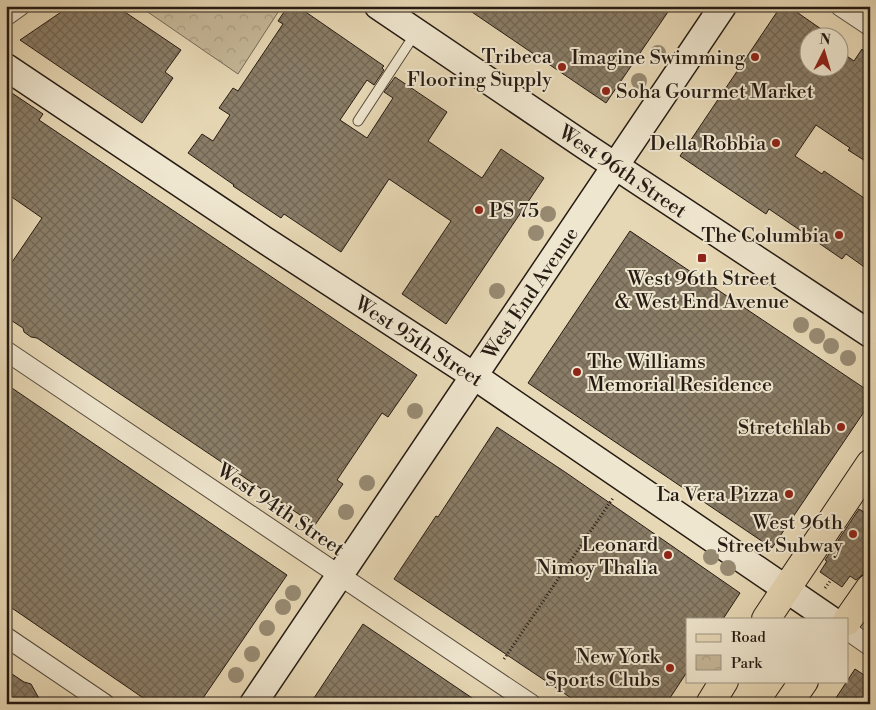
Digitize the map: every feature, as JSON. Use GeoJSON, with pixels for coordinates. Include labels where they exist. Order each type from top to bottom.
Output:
{"type":"FeatureCollection","features":[{"type":"Feature","properties":{"kind":"main road","name":"West 96th Street"},"geometry":{"type":"LineString","coordinates":[[378,6],[870,334]]}},
{"type":"Feature","properties":{"kind":"main road","name":"West End Avenue"},"geometry":{"type":"LineString","coordinates":[[253,704],[723,6]]}},
{"type":"Feature","properties":{"kind":"main road","name":"West 95th Street"},"geometry":{"type":"LineString","coordinates":[[6,66],[263,239],[474,376],[828,618]]}},
{"type":"Feature","properties":{"kind":"main road"},"geometry":{"type":"LineString","coordinates":[[767,618],[870,464]]}},
{"type":"Feature","properties":{"kind":"main road"},"geometry":{"type":"LineString","coordinates":[[848,620],[870,588]]}},
{"type":"Feature","properties":{"kind":"main road"},"geometry":{"type":"LineString","coordinates":[[710,704],[723,682]]}},
{"type":"Feature","properties":{"kind":"main road"},"geometry":{"type":"LineString","coordinates":[[788,704],[803,682]]}},
{"type":"Feature","properties":{"kind":"street"},"geometry":{"type":"LineString","coordinates":[[6,16],[20,6]]}},
{"type":"Feature","properties":{"kind":"street"},"geometry":{"type":"LineString","coordinates":[[840,6],[870,26]]}},
{"type":"Feature","properties":{"kind":"street","name":"West 94th Street"},"geometry":{"type":"LineString","coordinates":[[6,351],[532,704]]}},
{"type":"Feature","properties":{"kind":"street"},"geometry":{"type":"LineString","coordinates":[[848,631],[870,646]]}},
{"type":"Feature","properties":{"kind":"street"},"geometry":{"type":"LineString","coordinates":[[6,638],[105,704]]}},
{"type":"Feature","properties":{"kind":"lane"},"geometry":{"type":"LineString","coordinates":[[358,121],[416,32]]}},
{"type":"Feature","properties":{"kind":"path"},"geometry":{"type":"LineString","coordinates":[[504,659],[610,504]]}},
{"type":"Feature","properties":{"kind":"path"},"geometry":{"type":"LineString","coordinates":[[864,531],[870,522]]}},
{"type":"Feature","properties":{"kind":"path"},"geometry":{"type":"LineString","coordinates":[[825,588],[831,580]]}},
{"type":"Feature","properties":{"kind":"green space"},"geometry":{"type":"Polygon","coordinates":[[[139,6],[282,6],[238,74],[139,6]]]}},
{"type":"Feature","properties":{"kind":"building"},"geometry":{"type":"Polygon","coordinates":[[[70,6],[116,6],[181,50],[165,72],[173,78],[142,123],[20,40],[70,6]]]}},
{"type":"Feature","properties":{"kind":"building"},"geometry":{"type":"Polygon","coordinates":[[[288,6],[297,6],[384,66],[382,68],[384,70],[374,85],[367,80],[340,120],[367,138],[393,98],[384,92],[395,77],[447,112],[428,141],[482,178],[501,149],[544,178],[446,324],[402,294],[451,221],[389,179],[341,252],[284,214],[281,218],[188,153],[202,134],[213,141],[230,115],[219,108],[233,88],[238,91],[283,24],[278,21],[288,6]]]}},
{"type":"Feature","properties":{"kind":"building"},"geometry":{"type":"Polygon","coordinates":[[[463,6],[672,6],[606,103],[463,6]]]}},
{"type":"Feature","properties":{"kind":"building"},"geometry":{"type":"Polygon","coordinates":[[[781,6],[788,6],[820,28],[798,28],[798,78],[848,78],[848,57],[854,61],[862,49],[870,59],[870,164],[848,150],[850,148],[816,125],[795,156],[822,174],[824,171],[870,202],[870,271],[846,254],[842,259],[769,209],[766,214],[680,156],[781,6]]]}},
{"type":"Feature","properties":{"kind":"building"},"geometry":{"type":"Polygon","coordinates":[[[6,89],[43,114],[39,120],[417,375],[388,417],[382,413],[337,480],[343,484],[315,525],[37,338],[31,337],[24,332],[23,328],[6,317],[6,271],[42,218],[6,193],[6,89]]]}},
{"type":"Feature","properties":{"kind":"building"},"geometry":{"type":"Polygon","coordinates":[[[630,231],[870,392],[870,403],[772,548],[528,383],[630,231]]]}},
{"type":"Feature","properties":{"kind":"building"},"geometry":{"type":"Polygon","coordinates":[[[6,384],[287,575],[199,704],[152,704],[6,604],[6,384]]]}},
{"type":"Feature","properties":{"kind":"building"},"geometry":{"type":"Polygon","coordinates":[[[497,427],[740,593],[724,618],[686,618],[686,674],[666,704],[580,704],[394,579],[436,516],[438,517],[497,427]]]}},
{"type":"Feature","properties":{"kind":"building","name":"West 96th Street Subway"},"geometry":{"type":"Polygon","coordinates":[[[859,509],[870,516],[870,563],[861,576],[856,580],[850,576],[842,587],[820,572],[827,561],[825,560],[859,509]]]}},
{"type":"Feature","properties":{"kind":"building"},"geometry":{"type":"Polygon","coordinates":[[[363,624],[447,681],[481,704],[310,704],[363,624]]]}},
{"type":"Feature","properties":{"kind":"building"},"geometry":{"type":"Polygon","coordinates":[[[855,669],[870,679],[870,704],[832,704],[855,669]]]}},
{"type":"Feature","properties":{"kind":"building"},"geometry":{"type":"Polygon","coordinates":[[[6,670],[24,682],[31,684],[42,704],[6,704],[6,670]]]}},
{"type":"Feature","properties":{"kind":"place","name":"Imagine Swimming"},"geometry":{"type":"Point","coordinates":[755,57]}},
{"type":"Feature","properties":{"kind":"place","name":"Tribeca Flooring Supply"},"geometry":{"type":"Point","coordinates":[562,67]}},
{"type":"Feature","properties":{"kind":"place","name":"Soha Gourmet Market"},"geometry":{"type":"Point","coordinates":[606,91]}},
{"type":"Feature","properties":{"kind":"place","name":"Della Robbia"},"geometry":{"type":"Point","coordinates":[776,143]}},
{"type":"Feature","properties":{"kind":"place","name":"PS 75"},"geometry":{"type":"Point","coordinates":[479,210]}},
{"type":"Feature","properties":{"kind":"place","name":"The Columbia"},"geometry":{"type":"Point","coordinates":[839,235]}},
{"type":"Feature","properties":{"kind":"place","name":"West 96th Street & West End Avenue"},"geometry":{"type":"Point","coordinates":[702,258]}},
{"type":"Feature","properties":{"kind":"place","name":"The Williams Memorial Residence"},"geometry":{"type":"Point","coordinates":[577,372]}},
{"type":"Feature","properties":{"kind":"place","name":"Stretchlab"},"geometry":{"type":"Point","coordinates":[841,427]}},
{"type":"Feature","properties":{"kind":"place","name":"La Vera Pizza"},"geometry":{"type":"Point","coordinates":[789,494]}},
{"type":"Feature","properties":{"kind":"place","name":"West 96th Street Subway"},"geometry":{"type":"Point","coordinates":[853,534]}},
{"type":"Feature","properties":{"kind":"place","name":"Leonard Nimoy Thalia"},"geometry":{"type":"Point","coordinates":[668,555]}},
{"type":"Feature","properties":{"kind":"place","name":"New York Sports Clubs"},"geometry":{"type":"Point","coordinates":[670,668]}}]}
